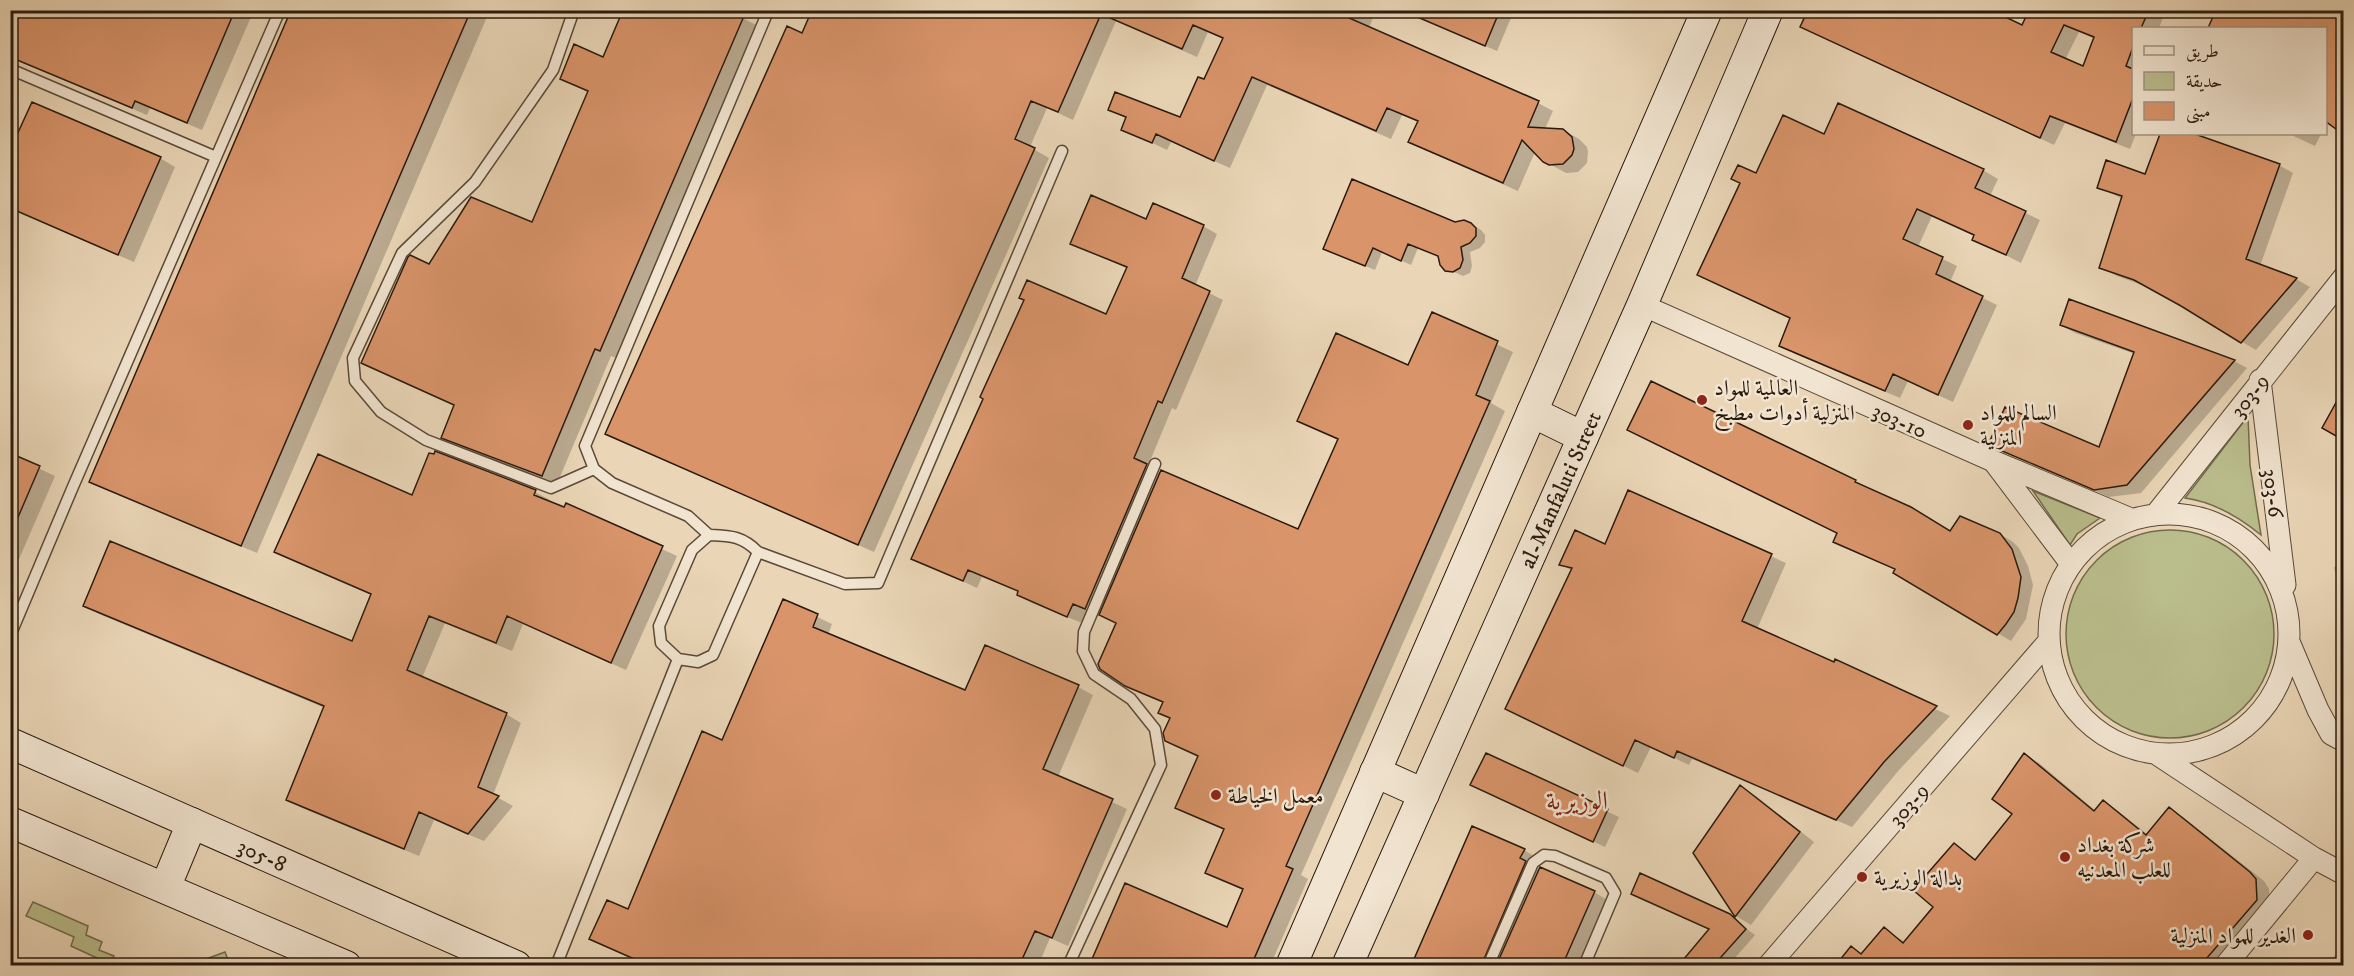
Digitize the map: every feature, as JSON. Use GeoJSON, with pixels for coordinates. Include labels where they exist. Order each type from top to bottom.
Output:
{"type":"FeatureCollection","features":[{"type":"Feature","properties":{"kind":"street"},"geometry":{"type":"LineString","coordinates":[[1291,966],[1707,10]]}},
{"type":"Feature","properties":{"kind":"street","name":"al-Manfaluti Street"},"geometry":{"type":"LineString","coordinates":[[1347,966],[1642,305],[1768,10]]}},
{"type":"Feature","properties":{"kind":"street","name":"303-9"},"geometry":{"type":"LineString","coordinates":[[2156,514],[2343,276]]}},
{"type":"Feature","properties":{"kind":"street","name":"303-10"},"geometry":{"type":"LineString","coordinates":[[1642,305],[1993,461],[2131,519]]}},
{"type":"Feature","properties":{"kind":"street","name":"303-6"},"geometry":{"type":"LineString","coordinates":[[2260,380],[2288,606],[2290,644]]}},
{"type":"Feature","properties":{"kind":"street"},"geometry":{"type":"LineString","coordinates":[[1532,412],[1583,437]]}},
{"type":"Feature","properties":{"kind":"street","name":"303-10"},"geometry":{"type":"LineString","coordinates":[[1993,461],[2071,564]]}},
{"type":"Feature","properties":{"kind":"street"},"geometry":{"type":"LineString","coordinates":[[2288,606],[2275,574],[2253,546],[2224,526],[2191,515],[2156,514],[2131,519],[2098,537],[2071,564],[2053,601],[2048,642],[2055,675],[2071,706],[2095,730],[2124,747],[2158,755],[2196,753],[2232,738],[2261,714],[2281,681],[2290,644]]}},
{"type":"Feature","properties":{"kind":"street","name":"303-9"},"geometry":{"type":"LineString","coordinates":[[1768,966],[2048,642]]}},
{"type":"Feature","properties":{"kind":"street"},"geometry":{"type":"LineString","coordinates":[[2290,644],[2331,735],[2343,741]]}},
{"type":"Feature","properties":{"kind":"street","name":"305-8"},"geometry":{"type":"LineString","coordinates":[[10,743],[516,966]]}},
{"type":"Feature","properties":{"kind":"street"},"geometry":{"type":"LineString","coordinates":[[2158,755],[2314,858],[2343,874]]}},
{"type":"Feature","properties":{"kind":"street"},"geometry":{"type":"LineString","coordinates":[[1376,772],[1424,794]]}},
{"type":"Feature","properties":{"kind":"street"},"geometry":{"type":"LineString","coordinates":[[10,822],[346,966]]}},
{"type":"Feature","properties":{"kind":"street"},"geometry":{"type":"LineString","coordinates":[[165,888],[192,823]]}},
{"type":"Feature","properties":{"kind":"street"},"geometry":{"type":"LineString","coordinates":[[2225,966],[2314,858]]}},
{"type":"Feature","properties":{"kind":"lane"},"geometry":{"type":"LineString","coordinates":[[10,636],[280,10]]}},
{"type":"Feature","properties":{"kind":"lane"},"geometry":{"type":"LineString","coordinates":[[574,10],[553,70],[475,182],[402,254],[353,358],[355,381],[381,412],[426,440],[551,488],[594,469]]}},
{"type":"Feature","properties":{"kind":"lane"},"geometry":{"type":"LineString","coordinates":[[764,10],[766,16],[585,446],[594,469],[612,483],[688,516],[709,535],[732,536],[748,542],[758,552],[845,584],[878,583],[1062,151]]}},
{"type":"Feature","properties":{"kind":"lane"},"geometry":{"type":"LineString","coordinates":[[10,69],[216,157]]}},
{"type":"Feature","properties":{"kind":"lane"},"geometry":{"type":"LineString","coordinates":[[1068,966],[1161,765],[1155,729],[1131,699],[1094,674],[1083,651],[1084,632],[1155,464]]}},
{"type":"Feature","properties":{"kind":"lane"},"geometry":{"type":"LineString","coordinates":[[709,535],[692,550],[660,626],[661,643],[678,659],[698,662],[713,655],[758,552]]}},
{"type":"Feature","properties":{"kind":"lane"},"geometry":{"type":"LineString","coordinates":[[556,966],[678,659]]}},
{"type":"Feature","properties":{"kind":"lane"},"geometry":{"type":"LineString","coordinates":[[1488,966],[1533,863],[1544,855],[1555,856],[1606,878],[1615,893],[1584,966]]}},
{"type":"Feature","properties":{"kind":"green space"},"geometry":{"type":"Polygon","coordinates":[[[2248,416],[2250,465],[2261,535],[2226,511],[2185,498],[2248,416]]]}},
{"type":"Feature","properties":{"kind":"green space"},"geometry":{"type":"Polygon","coordinates":[[[2033,491],[2100,518],[2077,534],[2070,545],[2033,491]]]}},
{"type":"Feature","properties":{"kind":"green space"},"geometry":{"type":"Polygon","coordinates":[[[2160,530],[2180,530],[2200,534],[2219,542],[2244,560],[2257,576],[2266,594],[2274,624],[2270,664],[2266,674],[2257,692],[2244,708],[2228,721],[2200,734],[2180,738],[2160,738],[2140,734],[2121,726],[2096,708],[2083,692],[2070,664],[2066,644],[2066,624],[2070,604],[2078,585],[2096,560],[2112,547],[2140,534],[2160,530]]]}},
{"type":"Feature","properties":{"kind":"green space"},"geometry":{"type":"Polygon","coordinates":[[[33,902],[88,926],[86,935],[102,942],[99,950],[114,956],[110,964],[71,946],[74,937],[26,916],[33,902]]]}},
{"type":"Feature","properties":{"kind":"green space"},"geometry":{"type":"Polygon","coordinates":[[[225,952],[230,965],[196,965],[195,963],[225,952]]]}},
{"type":"Feature","properties":{"kind":"building"},"geometry":{"type":"Polygon","coordinates":[[[10,10],[235,10],[187,123],[135,101],[132,108],[10,57],[10,10]]]}},
{"type":"Feature","properties":{"kind":"building"},"geometry":{"type":"Polygon","coordinates":[[[291,10],[471,10],[241,546],[89,482],[291,10]]]}},
{"type":"Feature","properties":{"kind":"building"},"geometry":{"type":"Polygon","coordinates":[[[623,10],[730,10],[744,16],[600,351],[595,349],[542,476],[441,438],[454,405],[361,363],[408,257],[410,255],[429,264],[471,197],[532,222],[588,91],[560,79],[574,44],[603,57],[623,10]]]}},
{"type":"Feature","properties":{"kind":"building"},"geometry":{"type":"Polygon","coordinates":[[[812,10],[1331,10],[1539,101],[1528,127],[1563,129],[1572,137],[1574,149],[1572,155],[1563,164],[1549,165],[1543,162],[1522,140],[1503,183],[1408,142],[1418,121],[1387,108],[1376,131],[1252,77],[1214,161],[1156,134],[1152,143],[1121,130],[1126,117],[1108,110],[1115,92],[1180,117],[1198,77],[1204,79],[1223,38],[1193,25],[1182,49],[1101,14],[1058,112],[1031,101],[1015,139],[1035,148],[858,545],[605,434],[787,26],[802,33],[812,10]]]}},
{"type":"Feature","properties":{"kind":"building"},"geometry":{"type":"Polygon","coordinates":[[[1401,10],[1500,10],[1485,46],[1401,10]]]}},
{"type":"Feature","properties":{"kind":"building"},"geometry":{"type":"Polygon","coordinates":[[[1808,10],[1991,10],[2022,25],[2029,10],[2149,10],[2141,27],[2132,27],[2132,50],[2126,66],[2132,69],[2132,101],[2116,142],[2050,116],[2040,138],[1800,27],[1808,10]],[[2064,25],[2051,52],[2083,66],[2094,37],[2064,25]]]}},
{"type":"Feature","properties":{"kind":"building"},"geometry":{"type":"Polygon","coordinates":[[[2216,10],[2343,10],[2343,134],[2327,122],[2327,27],[2208,27],[2216,10]]]}},
{"type":"Feature","properties":{"kind":"building"},"geometry":{"type":"Polygon","coordinates":[[[32,102],[161,157],[118,255],[10,208],[10,150],[32,102]]]}},
{"type":"Feature","properties":{"kind":"building"},"geometry":{"type":"Polygon","coordinates":[[[1838,103],[1984,169],[1975,188],[2026,211],[2006,255],[1972,240],[1974,235],[1917,209],[1903,239],[1943,257],[1936,274],[1983,296],[1938,395],[1893,374],[1885,391],[1779,346],[1790,318],[1697,275],[1740,183],[1731,179],[1738,165],[1756,173],[1783,115],[1824,134],[1838,103]]]}},
{"type":"Feature","properties":{"kind":"building"},"geometry":{"type":"Polygon","coordinates":[[[2160,135],[2198,135],[2280,164],[2246,259],[2297,278],[2241,343],[2134,280],[2099,268],[2122,196],[2097,188],[2106,160],[2145,174],[2160,135]]]}},
{"type":"Feature","properties":{"kind":"building"},"geometry":{"type":"Polygon","coordinates":[[[1352,179],[1455,222],[1464,220],[1471,223],[1476,228],[1476,236],[1470,243],[1461,247],[1463,260],[1460,268],[1453,272],[1445,271],[1440,265],[1438,256],[1408,244],[1401,261],[1373,248],[1365,266],[1323,249],[1352,179]]]}},
{"type":"Feature","properties":{"kind":"building"},"geometry":{"type":"Polygon","coordinates":[[[1091,195],[1146,219],[1153,203],[1204,225],[1182,278],[1210,291],[1162,403],[1158,401],[1134,458],[1147,464],[1085,609],[1073,604],[1067,617],[1017,595],[1018,591],[968,570],[963,581],[911,559],[983,399],[980,397],[1024,300],[1019,298],[1027,280],[1106,314],[1127,267],[1070,244],[1091,195]]]}},
{"type":"Feature","properties":{"kind":"building"},"geometry":{"type":"Polygon","coordinates":[[[2069,299],[2235,360],[2127,485],[2094,490],[1988,445],[2005,407],[2099,447],[2134,352],[2060,325],[2069,299]]]}},
{"type":"Feature","properties":{"kind":"building"},"geometry":{"type":"Polygon","coordinates":[[[1432,312],[1498,341],[1476,395],[1490,401],[1286,866],[1293,869],[1251,966],[1089,966],[1125,883],[1227,927],[1243,889],[1205,873],[1224,829],[1175,808],[1198,756],[1165,741],[1163,733],[1170,718],[1158,713],[1163,702],[1125,686],[1100,669],[1098,664],[1116,623],[1099,615],[1161,470],[1298,529],[1338,439],[1297,421],[1336,333],[1408,365],[1432,312]]]}},
{"type":"Feature","properties":{"kind":"building"},"geometry":{"type":"Polygon","coordinates":[[[1651,381],[1856,480],[1855,482],[1911,507],[1950,531],[1960,516],[2000,533],[2012,549],[2021,577],[2014,612],[1997,635],[1893,573],[1895,569],[1833,542],[1837,533],[1627,430],[1651,381]]]}},
{"type":"Feature","properties":{"kind":"building"},"geometry":{"type":"Polygon","coordinates":[[[2343,390],[2343,440],[2322,428],[2343,390]]]}},
{"type":"Feature","properties":{"kind":"building"},"geometry":{"type":"Polygon","coordinates":[[[435,451],[536,490],[534,495],[564,507],[566,503],[663,546],[611,663],[507,616],[496,643],[429,616],[407,670],[507,713],[478,787],[499,796],[468,834],[419,812],[404,849],[286,800],[324,706],[83,606],[110,541],[352,641],[371,594],[274,552],[318,454],[412,495],[429,453],[434,454],[435,451]]]}},
{"type":"Feature","properties":{"kind":"building"},"geometry":{"type":"Polygon","coordinates":[[[10,453],[40,466],[10,536],[10,453]]]}},
{"type":"Feature","properties":{"kind":"building"},"geometry":{"type":"Polygon","coordinates":[[[1628,490],[1772,554],[1742,621],[1834,662],[1835,659],[1937,706],[1884,762],[1836,820],[1677,751],[1674,758],[1635,740],[1623,766],[1505,709],[1572,568],[1559,565],[1575,530],[1605,544],[1628,490]]]}},
{"type":"Feature","properties":{"kind":"building"},"geometry":{"type":"Polygon","coordinates":[[[783,599],[818,614],[813,627],[965,690],[985,645],[1079,685],[1043,769],[1113,799],[1052,938],[1035,931],[1019,966],[650,966],[589,939],[607,900],[628,909],[702,731],[722,740],[783,599]]]}},
{"type":"Feature","properties":{"kind":"building"},"geometry":{"type":"Polygon","coordinates":[[[1486,753],[1608,809],[1593,842],[1470,785],[1486,753]]]}},
{"type":"Feature","properties":{"kind":"building"},"geometry":{"type":"Polygon","coordinates":[[[2024,753],[2094,811],[2103,800],[2146,835],[2169,807],[2250,872],[2256,879],[2257,900],[2200,966],[1835,966],[1851,946],[1861,954],[1884,927],[1903,943],[1933,907],[1913,890],[1954,843],[1975,860],[2012,814],[1992,799],[2024,753]]]}},
{"type":"Feature","properties":{"kind":"building"},"geometry":{"type":"Polygon","coordinates":[[[1740,785],[1800,832],[1735,917],[1693,853],[1740,785]]]}},
{"type":"Feature","properties":{"kind":"building"},"geometry":{"type":"Polygon","coordinates":[[[1472,826],[1525,849],[1520,858],[1526,861],[1481,966],[1411,966],[1472,826]]]}},
{"type":"Feature","properties":{"kind":"building"},"geometry":{"type":"Polygon","coordinates":[[[1540,867],[1595,891],[1562,966],[1496,966],[1540,867]]]}},
{"type":"Feature","properties":{"kind":"building"},"geometry":{"type":"Polygon","coordinates":[[[1640,873],[1730,914],[1746,929],[1713,966],[1678,966],[1709,929],[1631,894],[1640,873]]]}},
{"type":"Feature","properties":{"kind":"place","name":"العالمية للمواد المنزلية أدوات مطبخ"},"geometry":{"type":"Point","coordinates":[1702,400]}},
{"type":"Feature","properties":{"kind":"place","name":"السالم للمواد المنزلية"},"geometry":{"type":"Point","coordinates":[1968,425]}},
{"type":"Feature","properties":{"kind":"place","name":"معمل الخياطة"},"geometry":{"type":"Point","coordinates":[1216,795]}},
{"type":"Feature","properties":{"kind":"place","name":"شركة بغداد للعلب المعدنيه"},"geometry":{"type":"Point","coordinates":[2065,857]}},
{"type":"Feature","properties":{"kind":"place","name":"بدالة الوزيرية"},"geometry":{"type":"Point","coordinates":[1862,877]}},
{"type":"Feature","properties":{"kind":"place","name":"الغدير للمواد المنزلية"},"geometry":{"type":"Point","coordinates":[2308,935]}},
{"type":"Feature","properties":{"kind":"district","name":"الوزيرية"},"geometry":{"type":"Point","coordinates":[1577,800]}}]}
